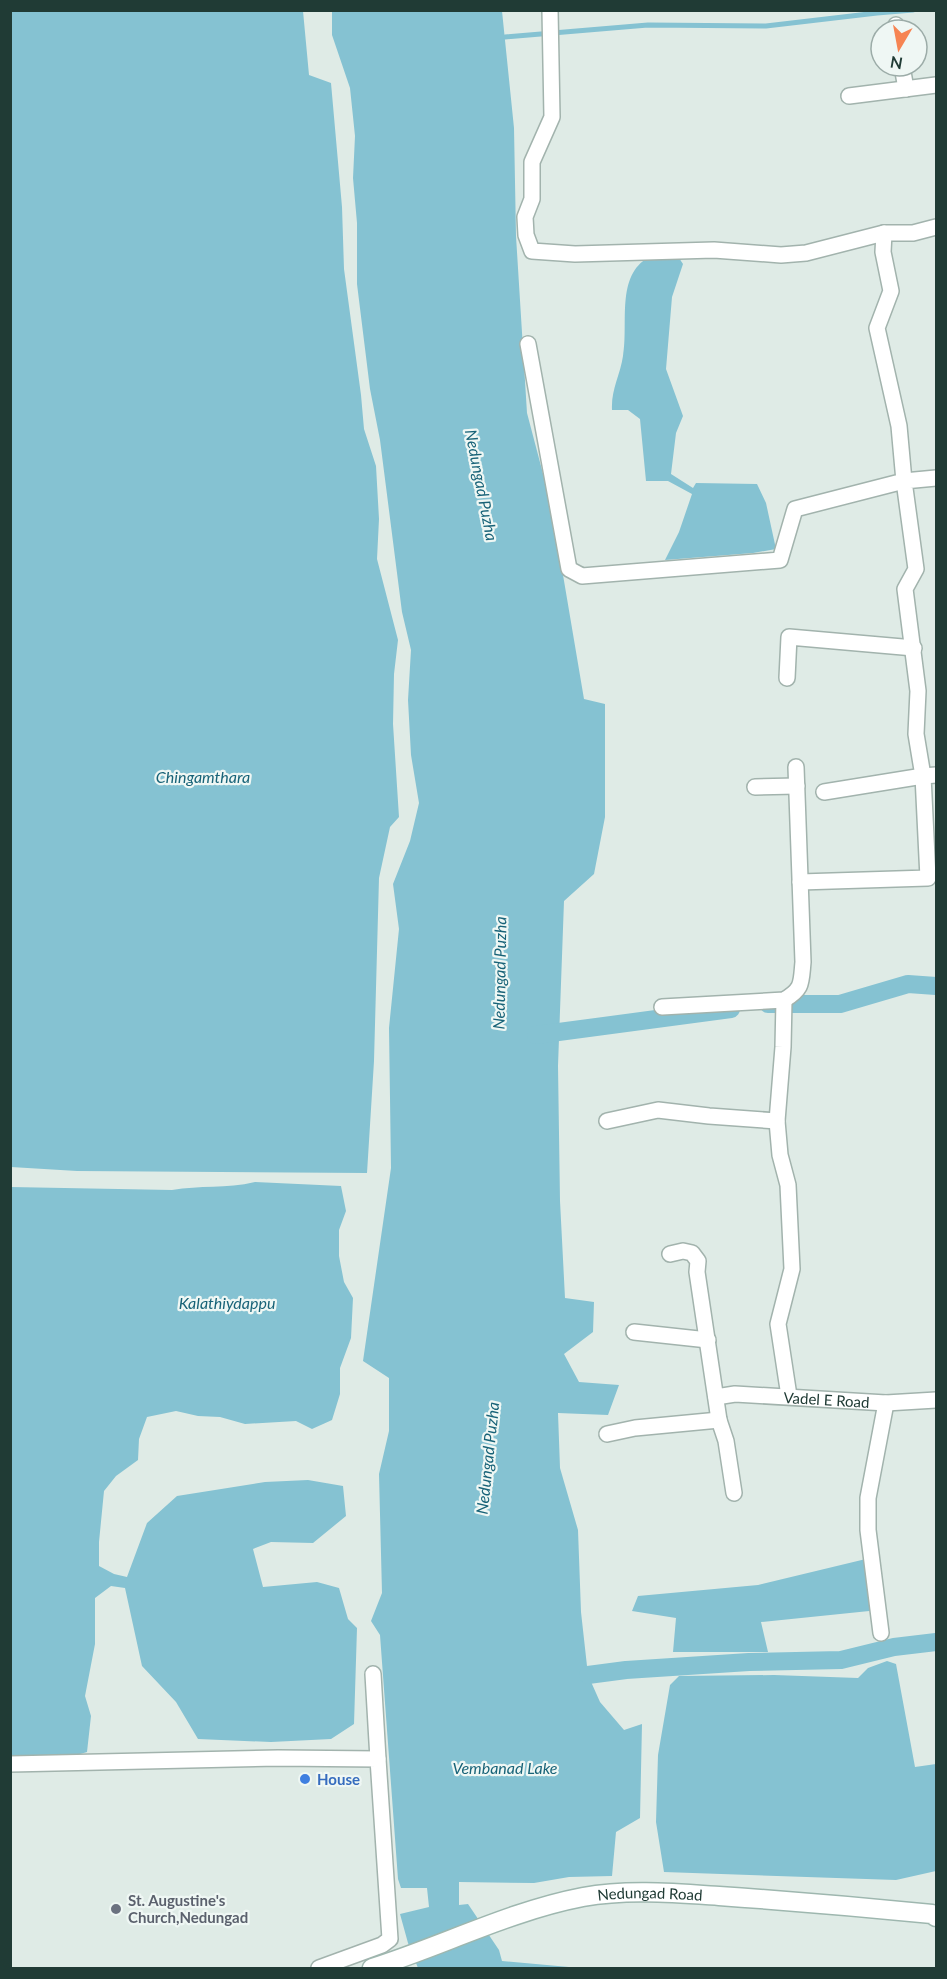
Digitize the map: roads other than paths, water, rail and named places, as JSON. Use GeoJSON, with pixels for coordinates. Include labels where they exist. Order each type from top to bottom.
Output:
{"type":"FeatureCollection","features":[{"type":"Feature","properties":{"kind":"street"},"geometry":{"type":"LineString","coordinates":[[550,10],[552,117],[532,162],[532,199],[525,217],[526,235],[531,251],[575,254],[714,250],[781,255],[806,253],[884,233],[913,233],[936,227]]}},
{"type":"Feature","properties":{"kind":"street"},"geometry":{"type":"LineString","coordinates":[[904,78],[906,88]]}},
{"type":"Feature","properties":{"kind":"street"},"geometry":{"type":"LineString","coordinates":[[849,96],[936,85]]}},
{"type":"Feature","properties":{"kind":"street"},"geometry":{"type":"LineString","coordinates":[[800,882],[932,878],[930,776],[916,734],[918,691],[905,589],[916,568],[899,426],[877,328],[891,291],[883,252],[884,233]]}},
{"type":"Feature","properties":{"kind":"street"},"geometry":{"type":"LineString","coordinates":[[528,344],[569,569],[582,576],[780,560],[795,509],[904,481],[936,478]]}},
{"type":"Feature","properties":{"kind":"street"},"geometry":{"type":"LineString","coordinates":[[787,678],[789,637],[914,648]]}},
{"type":"Feature","properties":{"kind":"street"},"geometry":{"type":"LineString","coordinates":[[662,1007],[784,1004],[801,985],[803,962],[796,767]]}},
{"type":"Feature","properties":{"kind":"street"},"geometry":{"type":"LineString","coordinates":[[824,792],[930,776]]}},
{"type":"Feature","properties":{"kind":"street"},"geometry":{"type":"LineString","coordinates":[[755,787],[796,786]]}},
{"type":"Feature","properties":{"kind":"street"},"geometry":{"type":"LineString","coordinates":[[784,1004],[777,1121],[780,1155],[788,1185],[792,1269],[778,1324],[789,1396]]}},
{"type":"Feature","properties":{"kind":"street"},"geometry":{"type":"LineString","coordinates":[[607,1121],[658,1110],[777,1121]]}},
{"type":"Feature","properties":{"kind":"street"},"geometry":{"type":"LineString","coordinates":[[669,1254],[683,1251],[692,1253],[698,1261],[697,1272],[719,1419],[726,1441],[734,1493]]}},
{"type":"Feature","properties":{"kind":"street"},"geometry":{"type":"LineString","coordinates":[[634,1332],[708,1340]]}},
{"type":"Feature","properties":{"kind":"street","name":"Vadel E Road"},"geometry":{"type":"LineString","coordinates":[[717,1397],[735,1394],[886,1403],[936,1400]]}},
{"type":"Feature","properties":{"kind":"street"},"geometry":{"type":"LineString","coordinates":[[881,1633],[868,1530],[868,1498],[886,1403]]}},
{"type":"Feature","properties":{"kind":"street"},"geometry":{"type":"LineString","coordinates":[[607,1434],[635,1428],[719,1419]]}},
{"type":"Feature","properties":{"kind":"street"},"geometry":{"type":"LineString","coordinates":[[319,1968],[390,1940],[373,1674]]}},
{"type":"Feature","properties":{"kind":"street"},"geometry":{"type":"LineString","coordinates":[[10,1764],[278,1758],[378,1759]]}},
{"type":"Feature","properties":{"kind":"street","name":"Nedungad Road"},"geometry":{"type":"LineString","coordinates":[[372,1968],[404,1959],[488,1926],[560,1902],[617,1893],[780,1900],[932,1914],[936,1917]]}},
{"type":"Feature","properties":{"kind":"water","name":"Chingamthara"},"geometry":{"type":"Polygon","coordinates":[[[10,11],[303,11],[309,75],[331,83],[342,207],[344,269],[364,429],[376,466],[379,519],[377,559],[398,640],[394,674],[393,724],[399,817],[390,827],[379,878],[374,1061],[367,1173],[77,1171],[11,1167],[10,11]]]}},
{"type":"Feature","properties":{"kind":"water","name":"Vembanad Lake"},"geometry":{"type":"Polygon","coordinates":[[[332,11],[502,11],[514,128],[516,236],[527,413],[551,504],[584,699],[605,704],[605,817],[594,874],[564,901],[558,1066],[560,1201],[565,1298],[594,1302],[593,1332],[564,1354],[579,1382],[619,1385],[608,1415],[558,1413],[560,1468],[578,1530],[581,1612],[588,1675],[600,1702],[624,1730],[642,1724],[640,1818],[616,1832],[612,1876],[569,1877],[534,1883],[459,1882],[459,1905],[468,1904],[499,1950],[502,1961],[580,1968],[418,1968],[400,1914],[429,1907],[427,1888],[401,1888],[398,1879],[380,1635],[371,1621],[382,1593],[379,1474],[389,1431],[389,1378],[363,1361],[391,1168],[389,1028],[399,929],[393,884],[410,841],[419,803],[411,755],[408,700],[411,650],[402,612],[357,284],[357,223],[353,178],[355,136],[350,88],[332,35],[332,11]]]}},
{"type":"Feature","properties":{"kind":"water"},"geometry":{"type":"Polygon","coordinates":[[[677,255],[683,264],[672,297],[666,369],[683,416],[676,433],[671,474],[693,488],[696,483],[757,484],[766,503],[776,549],[665,560],[679,532],[692,494],[668,481],[646,481],[640,419],[628,410],[612,410],[613,396],[623,356],[625,302],[631,276],[638,265],[649,257],[677,255]]]}},
{"type":"Feature","properties":{"kind":"water","name":"Kalathiydappu"},"geometry":{"type":"Polygon","coordinates":[[[255,1182],[341,1186],[346,1211],[339,1230],[339,1256],[344,1282],[353,1298],[351,1338],[340,1368],[340,1394],[332,1420],[312,1429],[296,1421],[245,1424],[220,1417],[198,1416],[176,1411],[147,1417],[139,1439],[138,1460],[116,1476],[104,1491],[99,1566],[114,1574],[127,1577],[147,1523],[177,1496],[265,1482],[308,1480],[343,1486],[346,1516],[313,1543],[271,1542],[253,1549],[263,1587],[317,1582],[339,1588],[348,1619],[357,1628],[354,1724],[331,1739],[271,1742],[198,1739],[176,1702],[142,1666],[125,1588],[111,1586],[95,1598],[95,1644],[85,1696],[91,1716],[87,1752],[54,1762],[11,1762],[10,1187],[172,1190],[234,1186],[255,1182]]]}},
{"type":"Feature","properties":{"kind":"water"},"geometry":{"type":"Polygon","coordinates":[[[870,1558],[879,1610],[761,1622],[768,1652],[673,1652],[676,1618],[632,1611],[638,1596],[758,1585],[870,1558]]]}},
{"type":"Feature","properties":{"kind":"water"},"geometry":{"type":"Polygon","coordinates":[[[887,1661],[896,1664],[915,1767],[936,1764],[936,1871],[896,1880],[664,1872],[656,1822],[658,1755],[670,1685],[679,1676],[774,1675],[858,1678],[868,1668],[887,1661]]]}},
{"type":"Feature","properties":{"kind":"waterway"},"geometry":{"type":"LineString","coordinates":[[505,37],[648,25],[766,26],[913,10]]}},
{"type":"Feature","properties":{"kind":"waterway"},"geometry":{"type":"LineString","coordinates":[[768,1004],[840,1004],[908,984],[936,986]]}},
{"type":"Feature","properties":{"kind":"waterway"},"geometry":{"type":"LineString","coordinates":[[536,1035],[731,1009]]}},
{"type":"Feature","properties":{"kind":"waterway"},"geometry":{"type":"LineString","coordinates":[[588,1675],[626,1670],[749,1662],[841,1660],[894,1647],[936,1642]]}},
{"type":"Feature","properties":{"kind":"place","name":"House"},"geometry":{"type":"Point","coordinates":[305,1779]}},
{"type":"Feature","properties":{"kind":"place","name":"St. Augustine's Church,Nedungad"},"geometry":{"type":"Point","coordinates":[116,1909]}},
{"type":"Feature","properties":{"kind":"water label","name":"Nedungad Puzha"},"geometry":{"type":"Point","coordinates":[482,485]}},
{"type":"Feature","properties":{"kind":"water label","name":"Nedungad Puzha"},"geometry":{"type":"Point","coordinates":[499,973]}},
{"type":"Feature","properties":{"kind":"water label","name":"Nedungad Puzha"},"geometry":{"type":"Point","coordinates":[487,1458]}}]}
